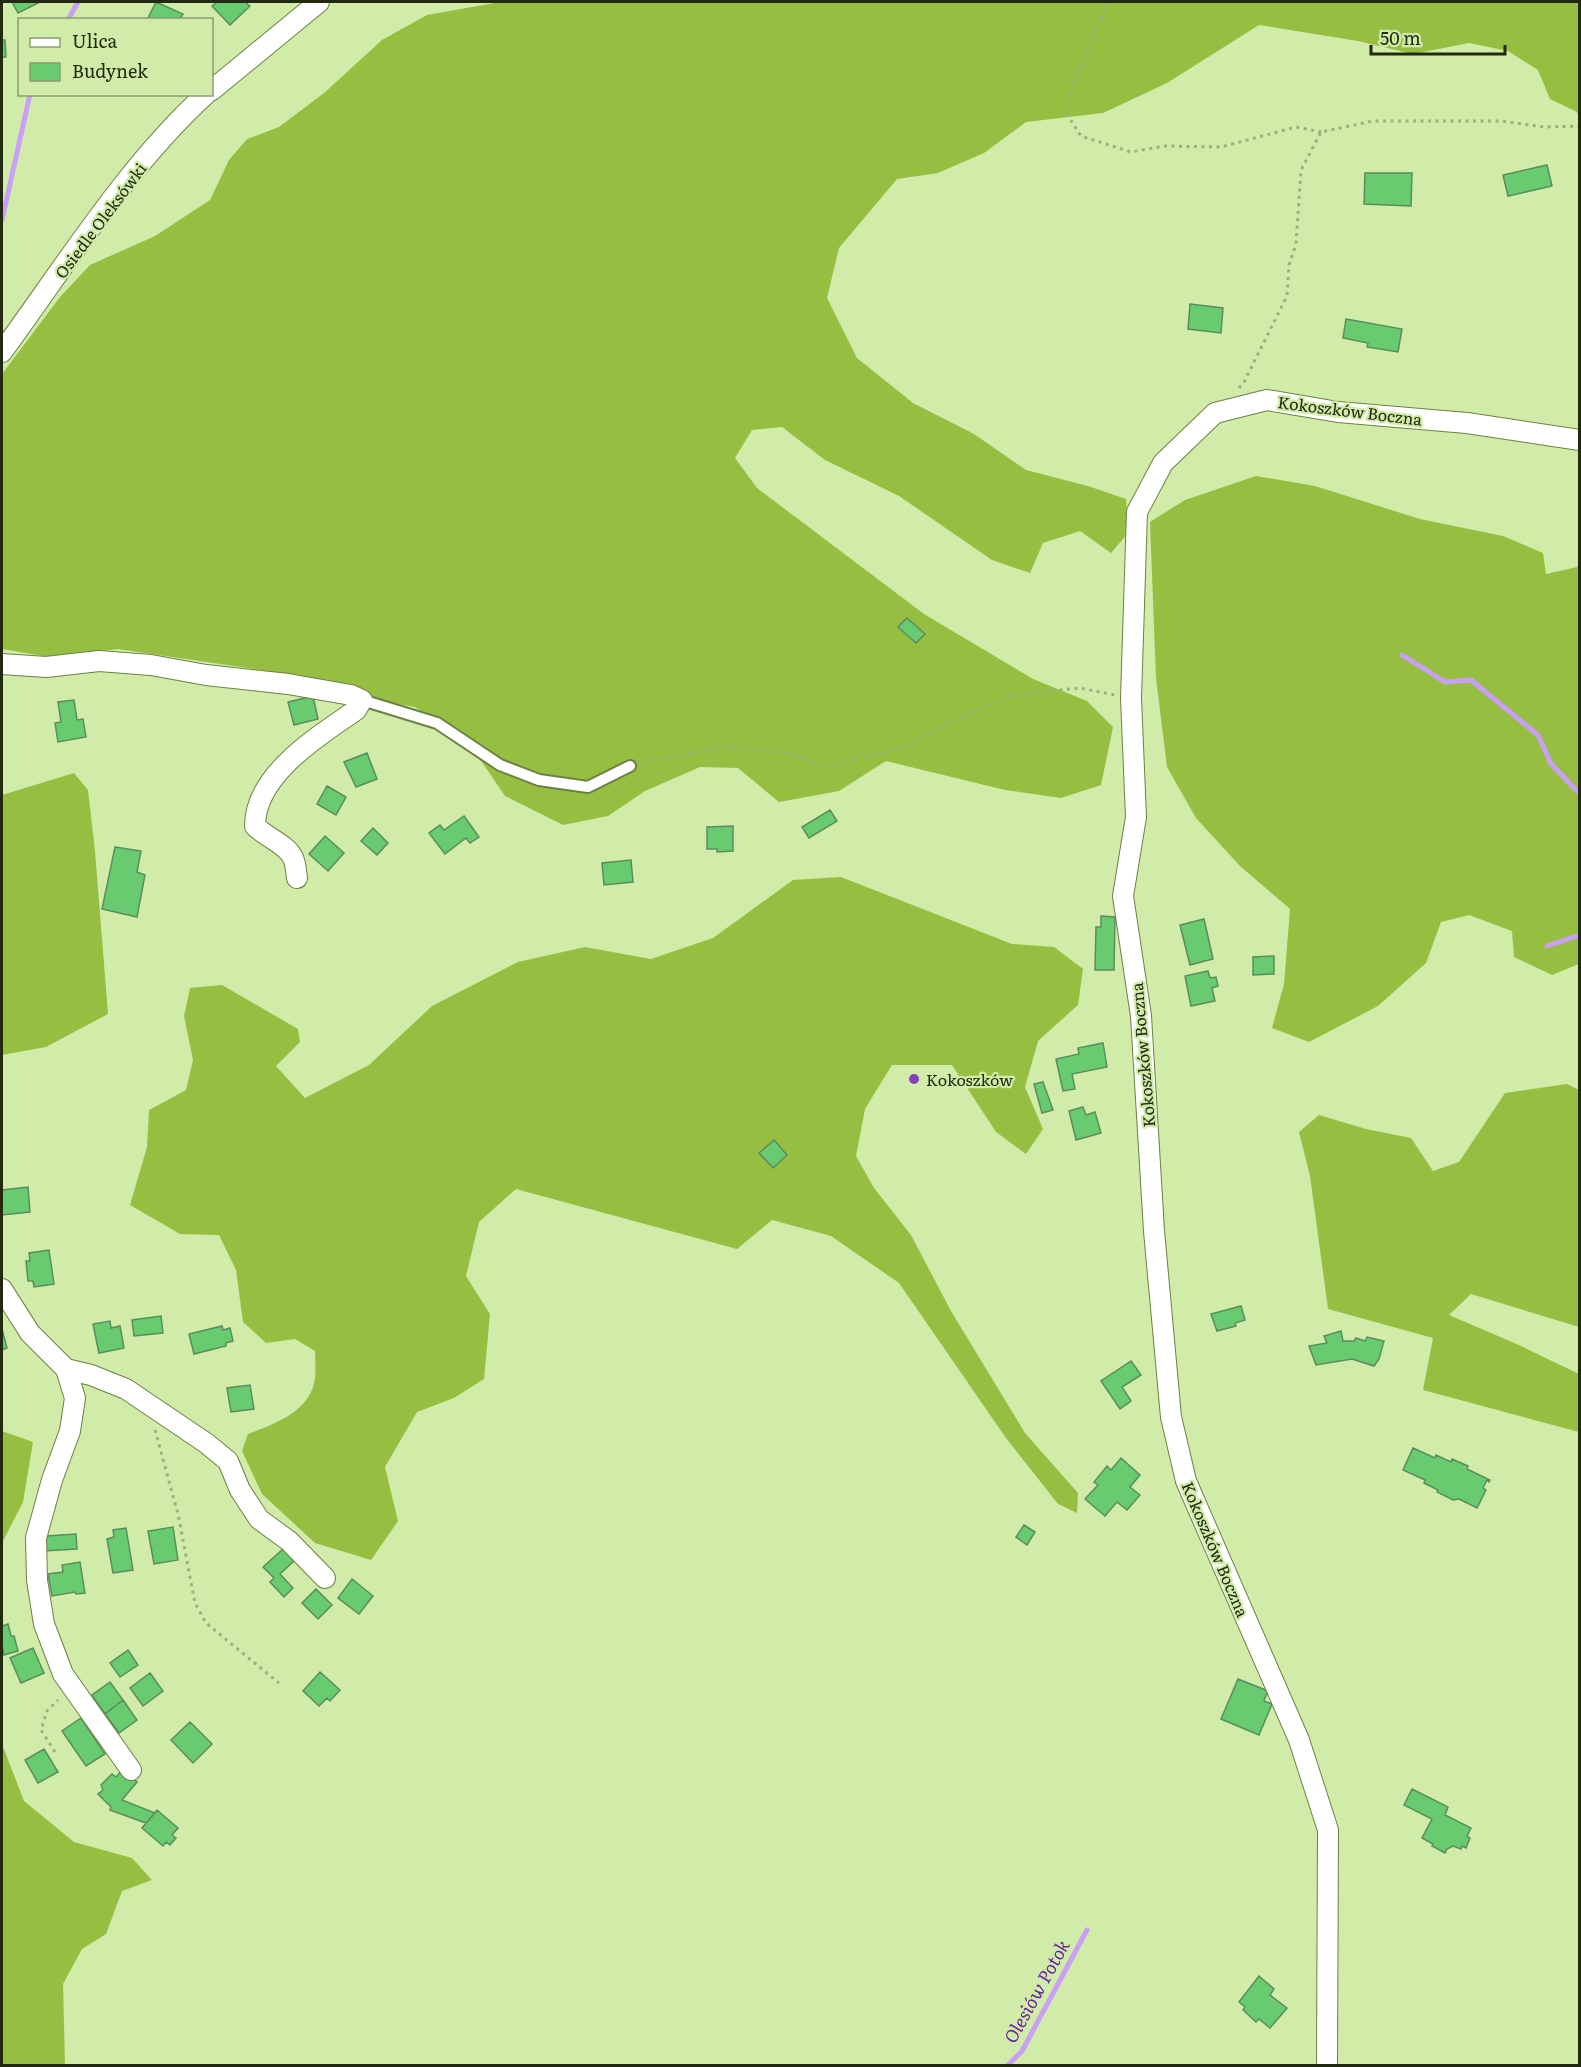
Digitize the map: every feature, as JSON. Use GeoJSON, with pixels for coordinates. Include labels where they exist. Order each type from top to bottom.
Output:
{"type":"FeatureCollection","features":[{"type":"Feature","properties":{"kind":"street"},"geometry":{"type":"LineString","coordinates":[[213,89],[319,2]]}},
{"type":"Feature","properties":{"kind":"street","name":"Osiedle Oleksówki"},"geometry":{"type":"LineString","coordinates":[[2,352],[115,197],[172,129],[204,96]]}},
{"type":"Feature","properties":{"kind":"street","name":"Kokoszków Boczna"},"geometry":{"type":"LineString","coordinates":[[1327,2066],[1328,1830],[1299,1740],[1186,1481],[1171,1416],[1154,1231],[1141,1016],[1123,896],[1136,816],[1131,698],[1137,512],[1163,463],[1215,413],[1267,400],[1338,412],[1467,423],[1580,440]]}},
{"type":"Feature","properties":{"kind":"street"},"geometry":{"type":"LineString","coordinates":[[2,664],[46,667],[99,661],[151,665],[206,675],[288,684],[351,695],[362,700],[356,710],[293,756],[259,800],[255,826],[263,834],[280,844],[293,857],[297,878]]}},
{"type":"Feature","properties":{"kind":"street"},"geometry":{"type":"LineString","coordinates":[[2,1289],[30,1333],[66,1370],[75,1398],[70,1431],[52,1480],[36,1538],[38,1580],[44,1624],[63,1674],[131,1770]]}},
{"type":"Feature","properties":{"kind":"street"},"geometry":{"type":"LineString","coordinates":[[66,1370],[91,1375],[126,1389],[206,1443],[228,1461],[240,1490],[260,1519],[289,1541],[325,1578]]}},
{"type":"Feature","properties":{"kind":"lane"},"geometry":{"type":"LineString","coordinates":[[362,700],[437,723],[500,765],[539,780],[588,787],[630,766]]}},
{"type":"Feature","properties":{"kind":"path"},"geometry":{"type":"LineString","coordinates":[[1108,2],[1068,96],[1066,113],[1081,136],[1131,152],[1165,146],[1221,147],[1296,127],[1321,132],[1373,121],[1501,121],[1544,127],[1580,126]]}},
{"type":"Feature","properties":{"kind":"path"},"geometry":{"type":"LineString","coordinates":[[1237,390],[1244,382],[1287,296],[1289,264],[1296,244],[1301,170],[1321,132]]}},
{"type":"Feature","properties":{"kind":"path"},"geometry":{"type":"LineString","coordinates":[[630,766],[723,747],[786,753],[826,767],[908,746],[944,724],[1012,695],[1080,688],[1131,698]]}},
{"type":"Feature","properties":{"kind":"path"},"geometry":{"type":"LineString","coordinates":[[145,1401],[178,1514],[195,1603],[206,1623],[279,1683]]}},
{"type":"Feature","properties":{"kind":"path"},"geometry":{"type":"LineString","coordinates":[[55,1752],[41,1730],[47,1711],[74,1689]]}},
{"type":"Feature","properties":{"kind":"green space"},"geometry":{"type":"Polygon","coordinates":[[[500,2],[1579,2],[1579,118],[1577,112],[1550,99],[1538,70],[1508,51],[1469,43],[1413,54],[1358,41],[1259,25],[1167,83],[1103,113],[1026,122],[984,153],[938,173],[897,179],[839,248],[827,298],[857,358],[913,403],[974,434],[1026,470],[1088,486],[1126,499],[1129,532],[1111,553],[1080,531],[1043,543],[1030,573],[992,560],[899,496],[825,460],[782,427],[752,430],[735,458],[757,488],[924,614],[1033,679],[1087,701],[1113,727],[1101,785],[1061,798],[1005,790],[886,761],[839,791],[779,802],[738,768],[700,767],[645,791],[608,816],[563,825],[505,796],[473,749],[415,707],[380,701],[328,680],[118,649],[49,657],[2,649],[2,374],[60,297],[90,265],[155,236],[210,200],[229,160],[247,139],[279,127],[324,93],[382,40],[427,15],[500,2]]]}},
{"type":"Feature","properties":{"kind":"green space"},"geometry":{"type":"Polygon","coordinates":[[[1256,476],[1315,486],[1420,519],[1503,536],[1543,553],[1546,574],[1577,567],[1579,563],[1579,964],[1552,975],[1514,957],[1512,931],[1469,915],[1441,922],[1426,963],[1378,1006],[1309,1042],[1272,1028],[1284,984],[1290,909],[1240,866],[1196,818],[1167,767],[1156,678],[1150,522],[1185,500],[1256,476]]]}},
{"type":"Feature","properties":{"kind":"green space"},"geometry":{"type":"Polygon","coordinates":[[[74,773],[88,790],[108,1014],[46,1047],[2,1055],[2,795],[74,773]]]}},
{"type":"Feature","properties":{"kind":"green space"},"geometry":{"type":"Polygon","coordinates":[[[841,877],[1012,944],[1054,947],[1083,969],[1078,1005],[1038,1041],[1025,1087],[1043,1129],[1026,1154],[996,1132],[952,1065],[892,1065],[865,1109],[856,1156],[874,1188],[911,1235],[951,1311],[1025,1433],[1078,1493],[1077,1513],[1058,1504],[1006,1438],[899,1283],[831,1236],[772,1220],[737,1249],[516,1189],[479,1222],[466,1276],[490,1314],[484,1379],[454,1398],[417,1412],[385,1467],[398,1521],[371,1560],[315,1543],[262,1494],[242,1451],[248,1434],[279,1421],[306,1400],[315,1379],[315,1351],[295,1339],[266,1343],[243,1322],[236,1270],[219,1235],[180,1234],[130,1205],[147,1147],[149,1110],[186,1090],[193,1060],[184,1016],[190,988],[222,985],[298,1029],[300,1042],[276,1066],[305,1098],[369,1065],[432,1006],[518,962],[585,947],[651,959],[713,938],[793,880],[841,877]]]}},
{"type":"Feature","properties":{"kind":"green space"},"geometry":{"type":"Polygon","coordinates":[[[1567,1084],[1579,1090],[1579,1327],[1471,1294],[1449,1315],[1579,1374],[1579,1432],[1423,1390],[1433,1338],[1328,1309],[1310,1176],[1299,1132],[1319,1115],[1366,1129],[1411,1138],[1433,1171],[1459,1162],[1505,1093],[1567,1084]]]}},
{"type":"Feature","properties":{"kind":"green space"},"geometry":{"type":"Polygon","coordinates":[[[2,1431],[33,1442],[23,1502],[2,1543],[2,1431]]]}},
{"type":"Feature","properties":{"kind":"green space"},"geometry":{"type":"Polygon","coordinates":[[[2,1744],[24,1801],[74,1842],[132,1858],[152,1880],[122,1891],[106,1934],[82,1949],[63,1984],[65,2065],[2,2065],[2,1744]]]}},
{"type":"Feature","properties":{"kind":"building"},"geometry":{"type":"Polygon","coordinates":[[[12,2],[40,2],[18,13],[12,2]]]}},
{"type":"Feature","properties":{"kind":"building"},"geometry":{"type":"Polygon","coordinates":[[[156,2],[183,14],[181,18],[148,18],[156,2]]]}},
{"type":"Feature","properties":{"kind":"building"},"geometry":{"type":"Polygon","coordinates":[[[217,2],[245,2],[250,6],[230,25],[212,6],[217,2]]]}},
{"type":"Feature","properties":{"kind":"building"},"geometry":{"type":"Polygon","coordinates":[[[2,40],[5,40],[6,57],[2,57],[2,40]]]}},
{"type":"Feature","properties":{"kind":"building"},"geometry":{"type":"Polygon","coordinates":[[[1547,165],[1552,186],[1508,196],[1503,175],[1547,165]]]}},
{"type":"Feature","properties":{"kind":"building"},"geometry":{"type":"Polygon","coordinates":[[[1365,173],[1412,173],[1411,206],[1364,204],[1365,173]]]}},
{"type":"Feature","properties":{"kind":"building"},"geometry":{"type":"Polygon","coordinates":[[[1190,304],[1223,308],[1221,333],[1188,329],[1190,304]]]}},
{"type":"Feature","properties":{"kind":"building"},"geometry":{"type":"Polygon","coordinates":[[[1346,319],[1402,329],[1398,352],[1367,347],[1368,343],[1343,338],[1346,319]]]}},
{"type":"Feature","properties":{"kind":"building"},"geometry":{"type":"Polygon","coordinates":[[[907,618],[925,634],[916,643],[898,627],[907,618]]]}},
{"type":"Feature","properties":{"kind":"building"},"geometry":{"type":"Polygon","coordinates":[[[313,696],[318,719],[294,725],[288,702],[313,696]]]}},
{"type":"Feature","properties":{"kind":"building"},"geometry":{"type":"Polygon","coordinates":[[[74,700],[77,720],[83,719],[86,737],[58,742],[55,723],[61,722],[58,702],[74,700]]]}},
{"type":"Feature","properties":{"kind":"building"},"geometry":{"type":"Polygon","coordinates":[[[367,753],[377,779],[356,787],[344,762],[367,753]]]}},
{"type":"Feature","properties":{"kind":"building"},"geometry":{"type":"Polygon","coordinates":[[[327,786],[346,797],[336,815],[317,804],[327,786]]]}},
{"type":"Feature","properties":{"kind":"building"},"geometry":{"type":"Polygon","coordinates":[[[830,810],[837,821],[809,838],[802,827],[830,810]]]}},
{"type":"Feature","properties":{"kind":"building"},"geometry":{"type":"Polygon","coordinates":[[[464,816],[479,837],[470,843],[466,838],[445,854],[429,833],[440,825],[444,830],[464,816]]]}},
{"type":"Feature","properties":{"kind":"building"},"geometry":{"type":"Polygon","coordinates":[[[733,826],[733,851],[717,852],[717,849],[707,849],[707,827],[733,826]]]}},
{"type":"Feature","properties":{"kind":"building"},"geometry":{"type":"Polygon","coordinates":[[[373,828],[388,843],[377,855],[361,841],[373,828]]]}},
{"type":"Feature","properties":{"kind":"building"},"geometry":{"type":"Polygon","coordinates":[[[325,836],[344,853],[328,871],[309,854],[325,836]]]}},
{"type":"Feature","properties":{"kind":"building"},"geometry":{"type":"Polygon","coordinates":[[[115,847],[141,851],[137,872],[145,875],[137,917],[102,909],[115,847]]]}},
{"type":"Feature","properties":{"kind":"building"},"geometry":{"type":"Polygon","coordinates":[[[631,860],[633,882],[604,885],[602,863],[631,860]]]}},
{"type":"Feature","properties":{"kind":"building"},"geometry":{"type":"Polygon","coordinates":[[[1101,916],[1115,917],[1114,970],[1095,970],[1096,927],[1101,927],[1101,916]]]}},
{"type":"Feature","properties":{"kind":"building"},"geometry":{"type":"Polygon","coordinates":[[[1204,919],[1213,959],[1190,965],[1180,925],[1204,919]]]}},
{"type":"Feature","properties":{"kind":"building"},"geometry":{"type":"Polygon","coordinates":[[[1274,956],[1274,974],[1253,975],[1253,957],[1274,956]]]}},
{"type":"Feature","properties":{"kind":"building"},"geometry":{"type":"Polygon","coordinates":[[[1208,971],[1210,978],[1216,977],[1218,986],[1212,988],[1215,1001],[1191,1006],[1185,976],[1208,971]]]}},
{"type":"Feature","properties":{"kind":"building"},"geometry":{"type":"Polygon","coordinates":[[[1103,1043],[1107,1067],[1072,1074],[1075,1089],[1063,1091],[1056,1059],[1079,1054],[1078,1048],[1103,1043]]]}},
{"type":"Feature","properties":{"kind":"building"},"geometry":{"type":"Polygon","coordinates":[[[1043,1082],[1053,1110],[1042,1113],[1034,1084],[1043,1082]]]}},
{"type":"Feature","properties":{"kind":"building"},"geometry":{"type":"Polygon","coordinates":[[[1083,1107],[1086,1115],[1095,1112],[1101,1133],[1076,1140],[1069,1111],[1083,1107]]]}},
{"type":"Feature","properties":{"kind":"building"},"geometry":{"type":"Polygon","coordinates":[[[774,1140],[787,1155],[773,1168],[759,1153],[774,1140]]]}},
{"type":"Feature","properties":{"kind":"building"},"geometry":{"type":"Polygon","coordinates":[[[28,1187],[30,1212],[2,1215],[2,1190],[28,1187]]]}},
{"type":"Feature","properties":{"kind":"building"},"geometry":{"type":"Polygon","coordinates":[[[49,1250],[54,1284],[34,1287],[33,1281],[28,1281],[26,1261],[30,1261],[29,1253],[49,1250]]]}},
{"type":"Feature","properties":{"kind":"building"},"geometry":{"type":"Polygon","coordinates":[[[1241,1306],[1245,1320],[1235,1323],[1236,1326],[1217,1331],[1211,1314],[1241,1306]]]}},
{"type":"Feature","properties":{"kind":"building"},"geometry":{"type":"Polygon","coordinates":[[[161,1316],[163,1333],[134,1336],[132,1320],[161,1316]]]}},
{"type":"Feature","properties":{"kind":"building"},"geometry":{"type":"Polygon","coordinates":[[[110,1321],[111,1328],[120,1326],[124,1348],[99,1353],[93,1324],[110,1321]]]}},
{"type":"Feature","properties":{"kind":"building"},"geometry":{"type":"Polygon","coordinates":[[[222,1326],[223,1330],[230,1328],[233,1341],[226,1343],[226,1346],[194,1354],[189,1334],[222,1326]]]}},
{"type":"Feature","properties":{"kind":"building"},"geometry":{"type":"Polygon","coordinates":[[[2,1329],[7,1348],[2,1350],[2,1329]]]}},
{"type":"Feature","properties":{"kind":"building"},"geometry":{"type":"Polygon","coordinates":[[[1341,1331],[1343,1341],[1354,1341],[1356,1338],[1365,1341],[1367,1337],[1384,1341],[1379,1359],[1374,1366],[1352,1359],[1316,1365],[1309,1346],[1327,1343],[1324,1336],[1341,1331]]]}},
{"type":"Feature","properties":{"kind":"building"},"geometry":{"type":"Polygon","coordinates":[[[1131,1361],[1141,1375],[1122,1387],[1131,1401],[1120,1409],[1101,1381],[1131,1361]]]}},
{"type":"Feature","properties":{"kind":"building"},"geometry":{"type":"Polygon","coordinates":[[[250,1385],[254,1409],[231,1412],[227,1388],[250,1385]]]}},
{"type":"Feature","properties":{"kind":"building"},"geometry":{"type":"Polygon","coordinates":[[[1413,1448],[1435,1458],[1436,1455],[1451,1462],[1452,1459],[1490,1480],[1489,1482],[1487,1480],[1483,1488],[1486,1490],[1477,1508],[1437,1492],[1438,1490],[1424,1483],[1425,1480],[1403,1470],[1413,1448]]]}},
{"type":"Feature","properties":{"kind":"building"},"geometry":{"type":"Polygon","coordinates":[[[1121,1458],[1140,1475],[1130,1487],[1140,1495],[1127,1510],[1117,1502],[1105,1516],[1085,1499],[1098,1485],[1094,1482],[1107,1466],[1111,1470],[1121,1458]]]}},
{"type":"Feature","properties":{"kind":"building"},"geometry":{"type":"Polygon","coordinates":[[[1024,1525],[1035,1532],[1027,1545],[1016,1537],[1024,1525]]]}},
{"type":"Feature","properties":{"kind":"building"},"geometry":{"type":"Polygon","coordinates":[[[173,1527],[178,1560],[154,1564],[148,1531],[173,1527]]]}},
{"type":"Feature","properties":{"kind":"building"},"geometry":{"type":"Polygon","coordinates":[[[126,1528],[133,1570],[113,1573],[107,1539],[114,1537],[113,1530],[126,1528]]]}},
{"type":"Feature","properties":{"kind":"building"},"geometry":{"type":"Polygon","coordinates":[[[76,1534],[77,1549],[43,1551],[46,1536],[76,1534]]]}},
{"type":"Feature","properties":{"kind":"building"},"geometry":{"type":"Polygon","coordinates":[[[283,1549],[294,1561],[280,1574],[293,1588],[284,1597],[270,1582],[274,1578],[263,1567],[283,1549]]]}},
{"type":"Feature","properties":{"kind":"building"},"geometry":{"type":"Polygon","coordinates":[[[80,1562],[85,1593],[76,1594],[75,1592],[52,1596],[48,1574],[63,1572],[62,1565],[80,1562]]]}},
{"type":"Feature","properties":{"kind":"building"},"geometry":{"type":"Polygon","coordinates":[[[352,1579],[373,1596],[359,1614],[338,1598],[352,1579]]]}},
{"type":"Feature","properties":{"kind":"building"},"geometry":{"type":"Polygon","coordinates":[[[316,1589],[332,1605],[318,1619],[302,1603],[316,1589]]]}},
{"type":"Feature","properties":{"kind":"building"},"geometry":{"type":"Polygon","coordinates":[[[8,1624],[18,1651],[4,1655],[2,1626],[8,1624]]]}},
{"type":"Feature","properties":{"kind":"building"},"geometry":{"type":"Polygon","coordinates":[[[33,1648],[44,1673],[21,1683],[10,1658],[33,1648]]]}},
{"type":"Feature","properties":{"kind":"building"},"geometry":{"type":"Polygon","coordinates":[[[128,1650],[138,1665],[120,1677],[110,1663],[128,1650]]]}},
{"type":"Feature","properties":{"kind":"building"},"geometry":{"type":"Polygon","coordinates":[[[320,1672],[340,1690],[330,1701],[327,1698],[319,1706],[303,1691],[320,1672]]]}},
{"type":"Feature","properties":{"kind":"building"},"geometry":{"type":"Polygon","coordinates":[[[150,1673],[163,1691],[143,1706],[130,1688],[150,1673]]]}},
{"type":"Feature","properties":{"kind":"building"},"geometry":{"type":"Polygon","coordinates":[[[1238,1679],[1268,1691],[1264,1701],[1272,1704],[1259,1735],[1221,1719],[1238,1679]]]}},
{"type":"Feature","properties":{"kind":"building"},"geometry":{"type":"Polygon","coordinates":[[[110,1682],[123,1700],[105,1714],[92,1695],[110,1682]]]}},
{"type":"Feature","properties":{"kind":"building"},"geometry":{"type":"Polygon","coordinates":[[[123,1700],[137,1720],[119,1733],[105,1714],[123,1700]]]}},
{"type":"Feature","properties":{"kind":"building"},"geometry":{"type":"Polygon","coordinates":[[[81,1718],[105,1754],[86,1766],[62,1731],[81,1718]]]}},
{"type":"Feature","properties":{"kind":"building"},"geometry":{"type":"Polygon","coordinates":[[[190,1722],[212,1744],[193,1763],[171,1740],[190,1722]]]}},
{"type":"Feature","properties":{"kind":"building"},"geometry":{"type":"Polygon","coordinates":[[[44,1749],[58,1772],[38,1783],[25,1760],[44,1749]]]}},
{"type":"Feature","properties":{"kind":"building"},"geometry":{"type":"Polygon","coordinates":[[[124,1768],[137,1782],[122,1800],[155,1813],[146,1823],[110,1810],[111,1807],[98,1794],[103,1790],[101,1785],[112,1774],[116,1777],[124,1768]]]}},
{"type":"Feature","properties":{"kind":"building"},"geometry":{"type":"Polygon","coordinates":[[[1412,1789],[1448,1807],[1445,1815],[1471,1828],[1467,1836],[1470,1838],[1466,1848],[1453,1846],[1445,1853],[1422,1838],[1432,1819],[1404,1805],[1412,1789]]]}},
{"type":"Feature","properties":{"kind":"building"},"geometry":{"type":"Polygon","coordinates":[[[157,1810],[178,1828],[172,1835],[176,1838],[170,1845],[166,1842],[163,1846],[142,1828],[157,1810]]]}},
{"type":"Feature","properties":{"kind":"building"},"geometry":{"type":"Polygon","coordinates":[[[1259,1976],[1274,1989],[1270,1995],[1287,2008],[1270,2028],[1259,2019],[1256,2022],[1243,2010],[1245,2007],[1239,2002],[1259,1976]]]}},
{"type":"Feature","properties":{"kind":"waterway"},"geometry":{"type":"LineString","coordinates":[[69,18],[78,2]]}},
{"type":"Feature","properties":{"kind":"waterway"},"geometry":{"type":"LineString","coordinates":[[2,220],[30,96]]}},
{"type":"Feature","properties":{"kind":"waterway","name":"Kokoszków"},"geometry":{"type":"LineString","coordinates":[[1402,655],[1445,682],[1471,680],[1538,735],[1551,764],[1580,794]]}},
{"type":"Feature","properties":{"kind":"waterway"},"geometry":{"type":"LineString","coordinates":[[1547,946],[1580,935]]}},
{"type":"Feature","properties":{"kind":"waterway","name":"Olesiów Potok"},"geometry":{"type":"LineString","coordinates":[[1007,2066],[1022,2051],[1087,1930]]}},
{"type":"Feature","properties":{"kind":"place","name":"Kokoszków"},"geometry":{"type":"Point","coordinates":[914,1079]}}]}
